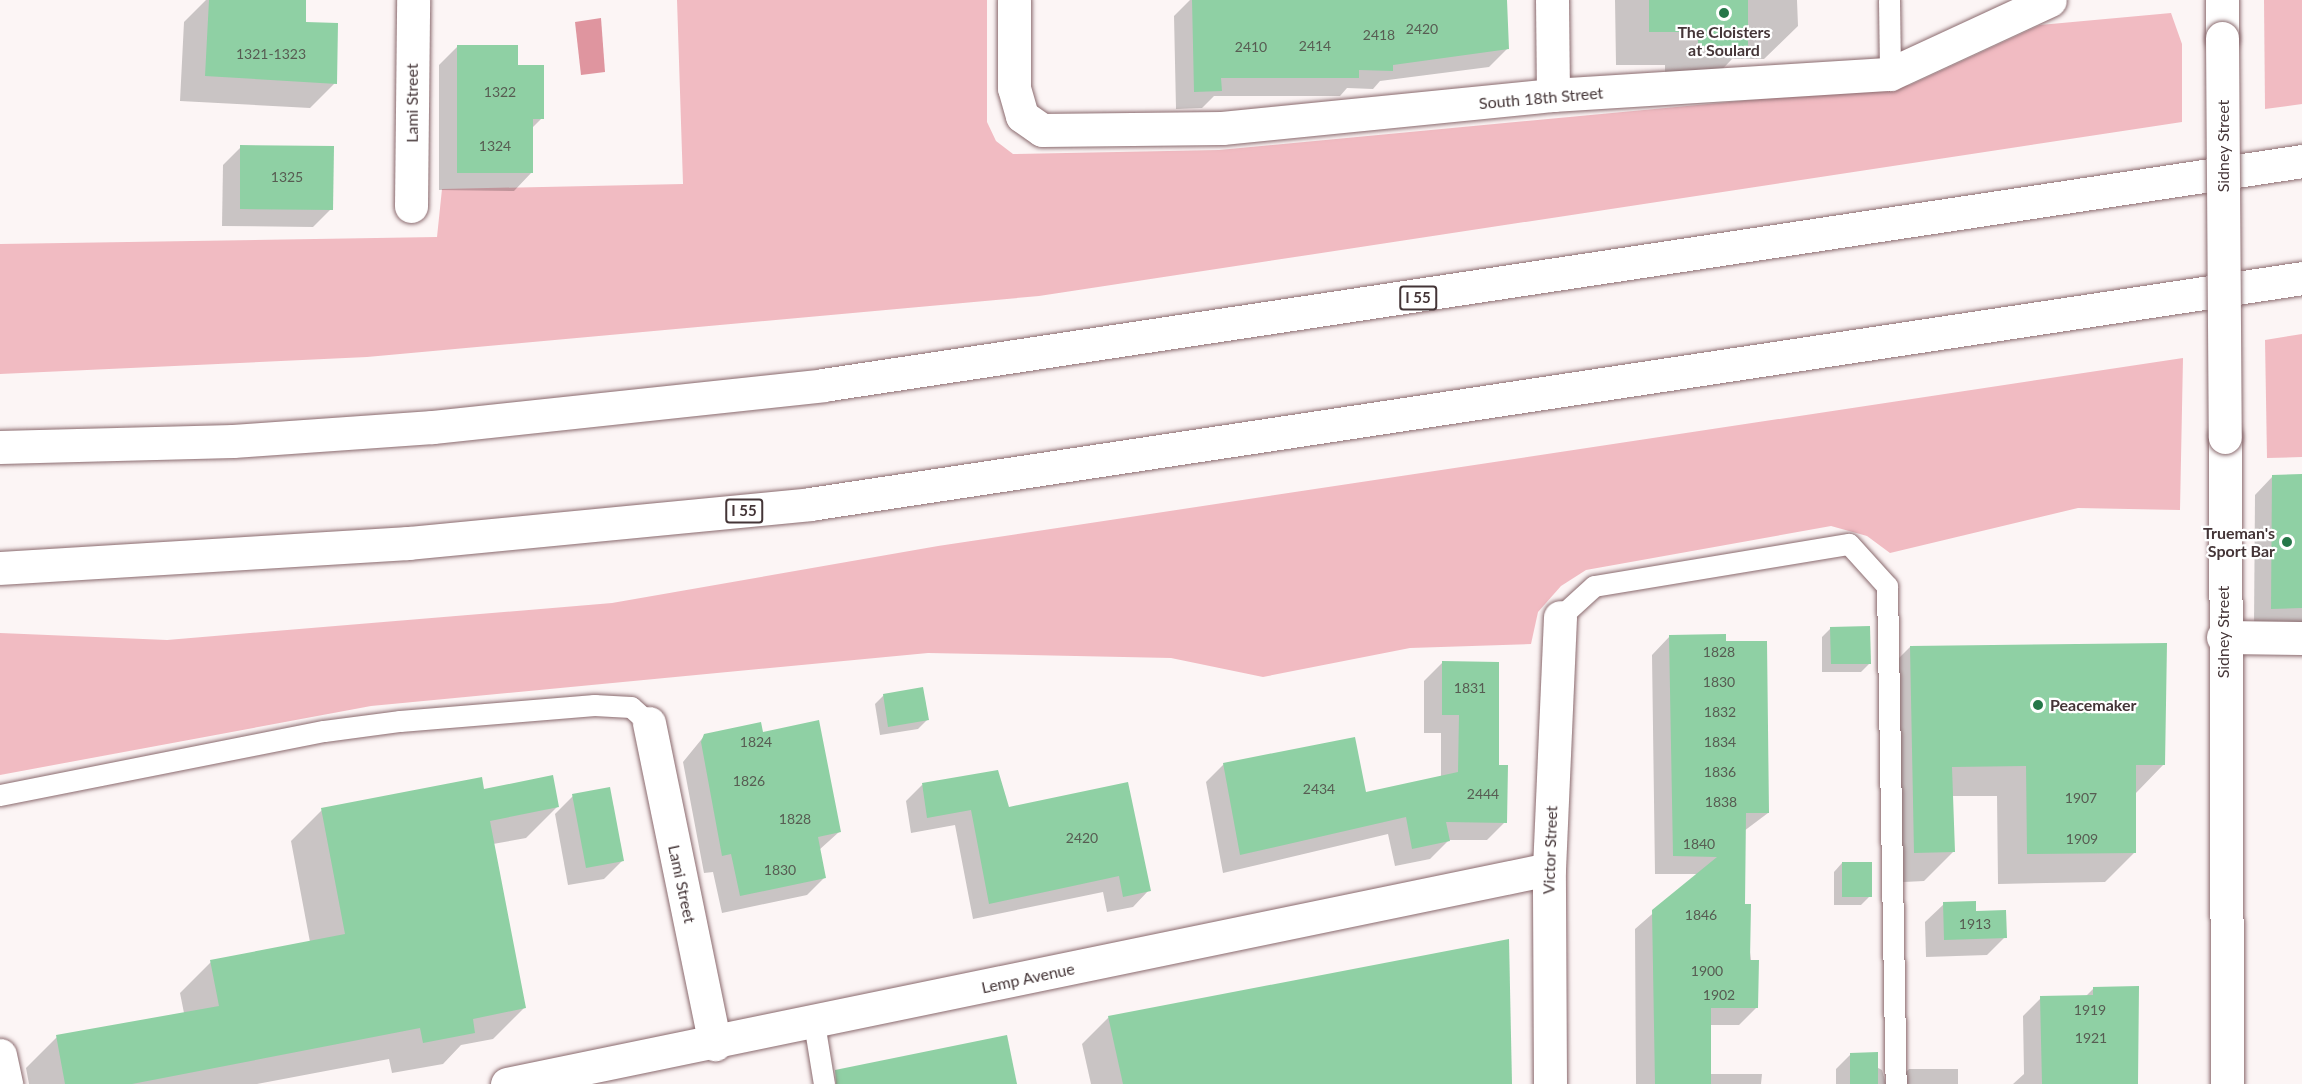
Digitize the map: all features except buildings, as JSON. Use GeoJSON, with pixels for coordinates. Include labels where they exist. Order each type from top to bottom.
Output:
{"type":"FeatureCollection","features":[{"type":"Feature","properties":{"kind":"main road","name":"Lami Street"},"geometry":{"type":"LineString","coordinates":[[411,206],[413,0]]}},
{"type":"Feature","properties":{"kind":"main road","name":"South 18th Street"},"geometry":{"type":"LineString","coordinates":[[1014,0],[1014,88],[1022,116],[1042,130],[1222,129],[1552,95],[1890,74],[2050,0]]}},
{"type":"Feature","properties":{"kind":"main road"},"geometry":{"type":"LineString","coordinates":[[1552,0],[1552,95]]}},
{"type":"Feature","properties":{"kind":"main road","name":"Sidney Street"},"geometry":{"type":"LineString","coordinates":[[2222,0],[2225,437],[2223,637],[2227,1084]]}},
{"type":"Feature","properties":{"kind":"main road","name":"I 55"},"geometry":{"type":"LineString","coordinates":[[6,449],[433,427],[823,385],[2302,161]]}},
{"type":"Feature","properties":{"kind":"main road","name":"I 55"},"geometry":{"type":"LineString","coordinates":[[3,567],[397,544],[810,504],[2302,278]]}},
{"type":"Feature","properties":{"kind":"main road","name":"Victor Street"},"geometry":{"type":"LineString","coordinates":[[1550,1084],[1549,869],[1560,617]]}},
{"type":"Feature","properties":{"kind":"main road"},"geometry":{"type":"LineString","coordinates":[[2223,637],[2302,638]]}},
{"type":"Feature","properties":{"kind":"main road","name":"Lami Street"},"geometry":{"type":"LineString","coordinates":[[649,723],[715,1044]]}},
{"type":"Feature","properties":{"kind":"main road","name":"Lemp Avenue"},"geometry":{"type":"LineString","coordinates":[[507,1084],[715,1044],[1549,869]]}},
{"type":"Feature","properties":{"kind":"main road"},"geometry":{"type":"LineString","coordinates":[[0,1055],[6,1084]]}},
{"type":"Feature","properties":{"kind":"lane"},"geometry":{"type":"LineString","coordinates":[[1889,0],[1890,74]]}},
{"type":"Feature","properties":{"kind":"lane"},"geometry":{"type":"LineString","coordinates":[[1560,617],[1594,586],[1849,544],[1887,586],[1896,1084]]}},
{"type":"Feature","properties":{"kind":"lane"},"geometry":{"type":"LineString","coordinates":[[0,795],[400,721],[594,705],[631,707],[649,723]]}},
{"type":"Feature","properties":{"kind":"lane"},"geometry":{"type":"LineString","coordinates":[[814,1023],[824,1084]]}},
{"type":"Feature","properties":{"kind":"shaded area"},"geometry":{"type":"Polygon","coordinates":[[[677,0],[987,0],[987,122],[996,141],[1013,154],[1219,150],[1910,85],[2040,25],[2171,13],[2182,44],[2182,122],[1039,296],[367,357],[0,374],[0,244],[437,237],[442,189],[683,184],[677,0]]]}},
{"type":"Feature","properties":{"kind":"shaded area"},"geometry":{"type":"Polygon","coordinates":[[[2264,0],[2302,0],[2302,104],[2265,109],[2264,0]]]}},
{"type":"Feature","properties":{"kind":"shaded area"},"geometry":{"type":"Polygon","coordinates":[[[601,18],[605,72],[581,75],[575,22],[601,18]]]}},
{"type":"Feature","properties":{"kind":"shaded area"},"geometry":{"type":"Polygon","coordinates":[[[2302,334],[2302,457],[2267,458],[2265,340],[2302,334]]]}},
{"type":"Feature","properties":{"kind":"shaded area"},"geometry":{"type":"Polygon","coordinates":[[[2183,358],[2180,510],[2078,508],[1890,553],[1867,536],[1831,526],[1586,570],[1561,586],[1538,612],[1531,644],[1410,648],[1263,677],[1171,658],[928,653],[371,706],[0,775],[0,633],[167,640],[612,603],[938,546],[2183,358]]]}},
{"type":"Feature","properties":{"kind":"place","name":"The Cloisters at Soulard"},"geometry":{"type":"Point","coordinates":[1724,13]}},
{"type":"Feature","properties":{"kind":"place","name":"Trueman's Sport Bar"},"geometry":{"type":"Point","coordinates":[2287,542]}},
{"type":"Feature","properties":{"kind":"place","name":"Peacemaker"},"geometry":{"type":"Point","coordinates":[2038,705]}}]}
